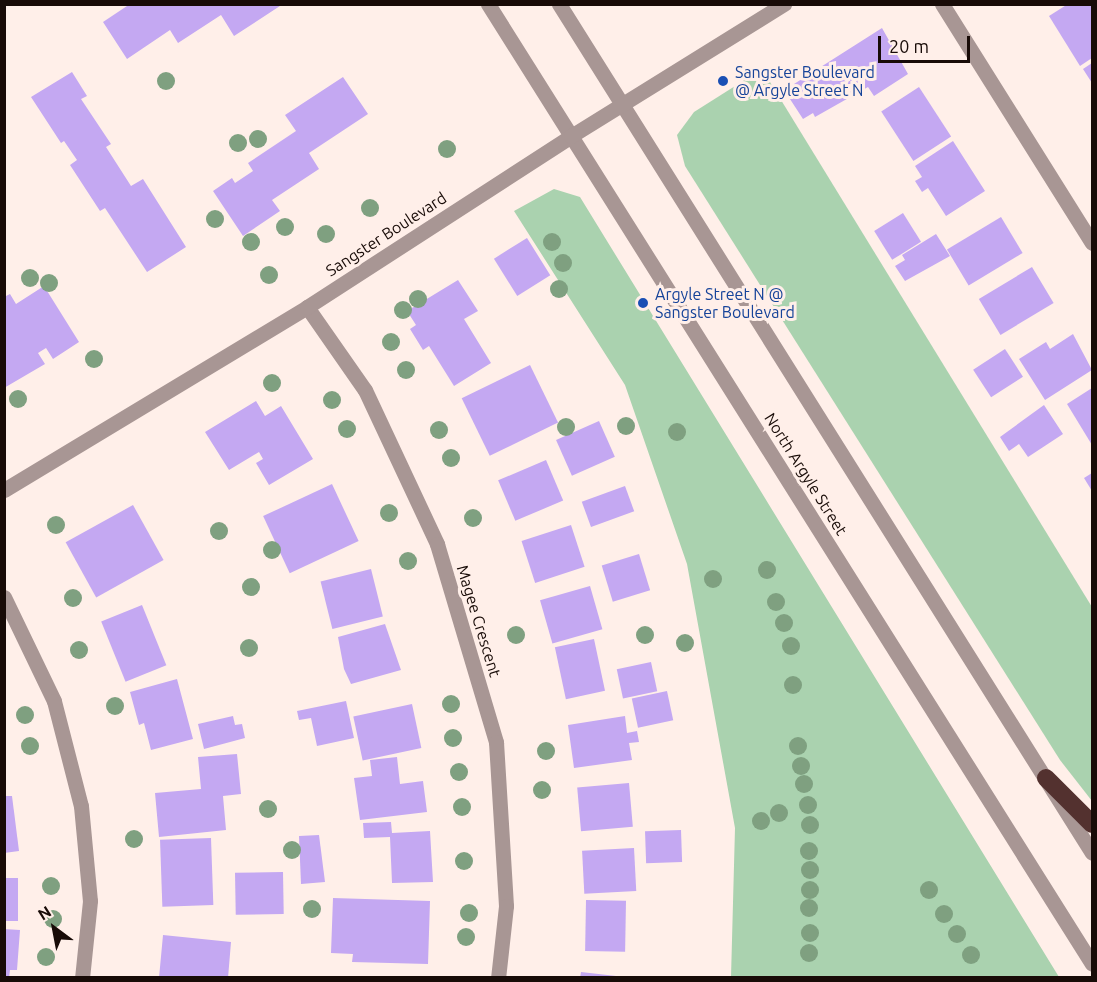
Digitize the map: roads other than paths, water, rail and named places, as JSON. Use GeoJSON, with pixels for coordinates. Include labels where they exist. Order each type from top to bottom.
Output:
{"type":"FeatureCollection","features":[{"type":"Feature","properties":{"kind":"highway"},"geometry":{"type":"LineString","coordinates":[[1046,778],[1092,824]]}},
{"type":"Feature","properties":{"kind":"street","name":"North Argyle Street"},"geometry":{"type":"LineString","coordinates":[[488,4],[1092,964]]}},
{"type":"Feature","properties":{"kind":"street"},"geometry":{"type":"LineString","coordinates":[[559,4],[1092,853]]}},
{"type":"Feature","properties":{"kind":"street","name":"Sangster Boulevard"},"geometry":{"type":"LineString","coordinates":[[4,490],[307,307],[572,136],[784,4]]}},
{"type":"Feature","properties":{"kind":"street"},"geometry":{"type":"LineString","coordinates":[[942,4],[1092,243]]}},
{"type":"Feature","properties":{"kind":"street","name":"Magee Crescent"},"geometry":{"type":"LineString","coordinates":[[307,307],[365,390],[437,544],[496,742],[506,906],[498,978]]}},
{"type":"Feature","properties":{"kind":"street"},"geometry":{"type":"LineString","coordinates":[[4,597],[54,701],[81,806],[90,901],[82,978]]}},
{"type":"Feature","properties":{"kind":"place","name":"Sangster Boulevard @ Argyle Street N"},"geometry":{"type":"Point","coordinates":[723,81]}},
{"type":"Feature","properties":{"kind":"place","name":"Argyle Street N @ Sangster Boulevard"},"geometry":{"type":"Point","coordinates":[643,303]}}]}
